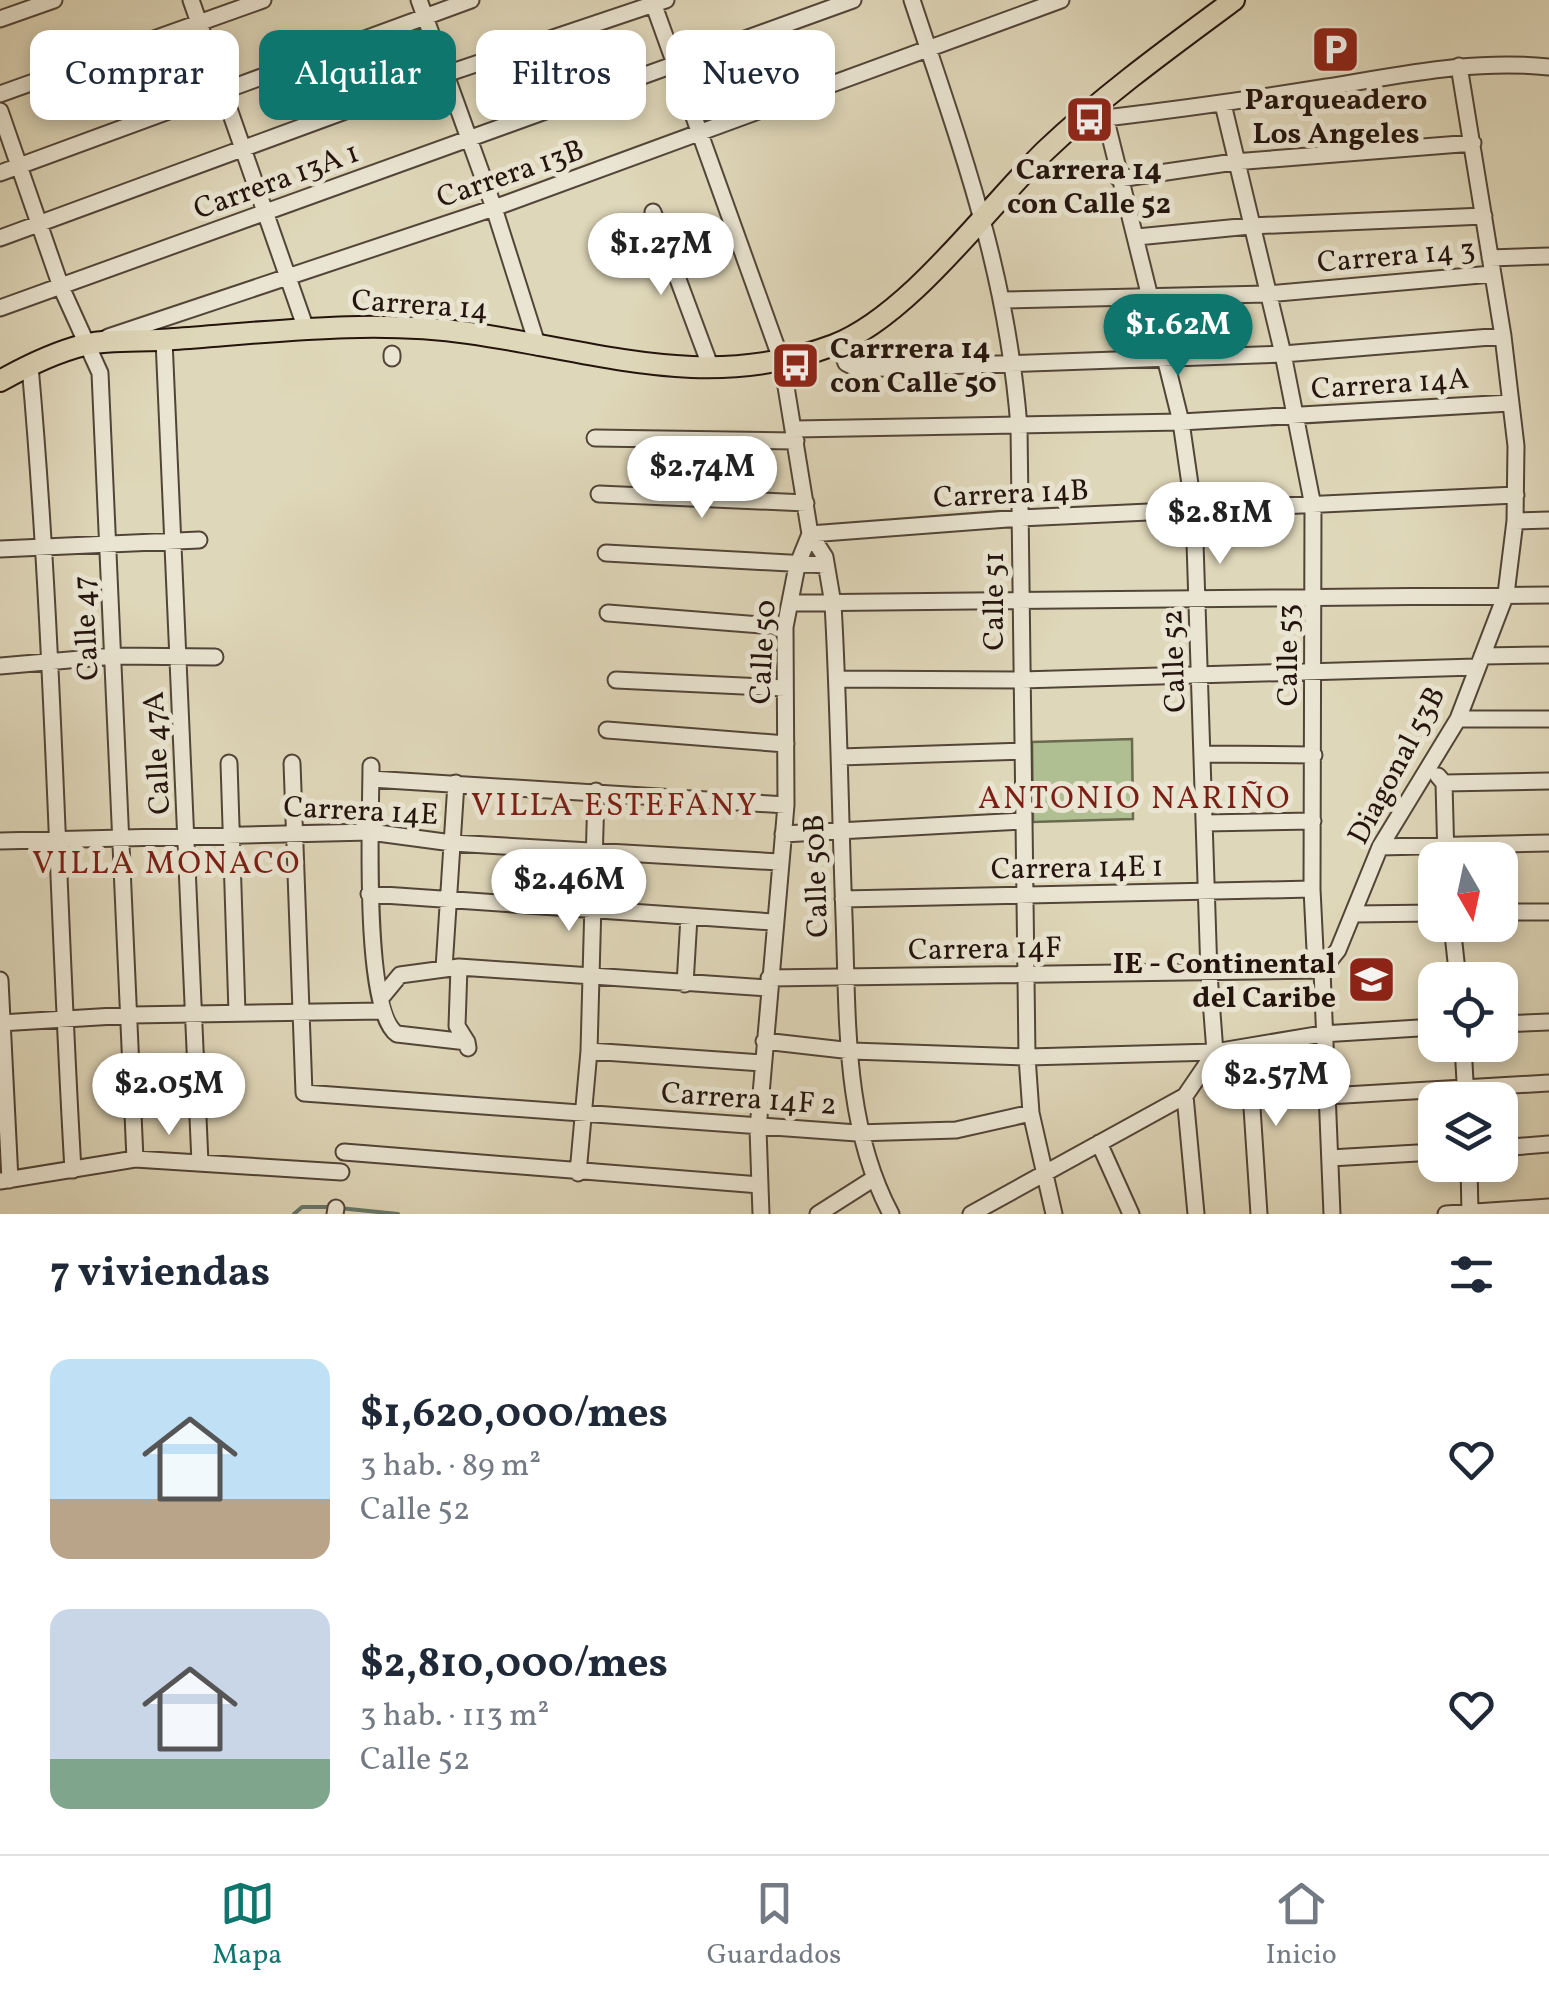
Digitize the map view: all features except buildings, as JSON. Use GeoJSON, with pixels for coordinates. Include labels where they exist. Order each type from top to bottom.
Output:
{"type":"FeatureCollection","features":[{"type":"Feature","properties":{"kind":"main road","name":"Carrera 14"},"geometry":{"type":"LineString","coordinates":[[0,380],[85,344],[306,329],[440,329],[646,365],[711,368],[782,362],[839,343],[871,324],[940,264],[984,214],[1234,0]]}},
{"type":"Feature","properties":{"kind":"street"},"geometry":{"type":"LineString","coordinates":[[0,19],[54,0]]}},
{"type":"Feature","properties":{"kind":"street"},"geometry":{"type":"LineString","coordinates":[[192,0],[202,30]]}},
{"type":"Feature","properties":{"kind":"street"},"geometry":{"type":"LineString","coordinates":[[0,94],[263,0]]}},
{"type":"Feature","properties":{"kind":"street"},"geometry":{"type":"LineString","coordinates":[[419,0],[430,30]]}},
{"type":"Feature","properties":{"kind":"street"},"geometry":{"type":"LineString","coordinates":[[239,87],[472,0]]}},
{"type":"Feature","properties":{"kind":"street","name":"Carrera 13A 1"},"geometry":{"type":"LineString","coordinates":[[766,30],[853,0]]}},
{"type":"Feature","properties":{"kind":"street","name":"Calle 51"},"geometry":{"type":"LineString","coordinates":[[912,0],[984,214],[1014,364],[1019,427],[1027,1057],[1030,1113],[1041,1174],[1054,1214]]}},
{"type":"Feature","properties":{"kind":"street","name":"Carrera 13B"},"geometry":{"type":"LineString","coordinates":[[85,344],[494,208],[1061,0]]}},
{"type":"Feature","properties":{"kind":"street"},"geometry":{"type":"LineString","coordinates":[[456,71],[657,2]]}},
{"type":"Feature","properties":{"kind":"street","name":"Calle 50"},"geometry":{"type":"LineString","coordinates":[[657,2],[666,30]]}},
{"type":"Feature","properties":{"kind":"street"},"geometry":{"type":"LineString","coordinates":[[1104,109],[1223,104],[1458,66],[1504,62],[1549,67]]}},
{"type":"Feature","properties":{"kind":"street","name":"Carrera 13A 1"},"geometry":{"type":"LineString","coordinates":[[0,308],[666,65]]}},
{"type":"Feature","properties":{"kind":"street","name":"Diagonal 53B"},"geometry":{"type":"LineString","coordinates":[[1322,970],[1338,950],[1380,847],[1458,718],[1506,594],[1516,495],[1510,403],[1474,143],[1458,66]]}},
{"type":"Feature","properties":{"kind":"street"},"geometry":{"type":"LineString","coordinates":[[456,101],[538,347]]}},
{"type":"Feature","properties":{"kind":"street","name":"Calle 53"},"geometry":{"type":"LineString","coordinates":[[1223,104],[1283,354],[1314,506],[1312,889],[1315,950],[1322,970],[1332,1214]]}},
{"type":"Feature","properties":{"kind":"street","name":"Calle 52"},"geometry":{"type":"LineString","coordinates":[[1104,109],[1180,422],[1194,512],[1209,974],[1216,1052]]}},
{"type":"Feature","properties":{"kind":"street","name":"Calle 47"},"geometry":{"type":"LineString","coordinates":[[0,112],[61,288],[100,373],[132,1015],[135,1159]]}},
{"type":"Feature","properties":{"kind":"street"},"geometry":{"type":"LineString","coordinates":[[0,173],[147,120]]}},
{"type":"Feature","properties":{"kind":"street"},"geometry":{"type":"LineString","coordinates":[[231,120],[306,329]]}},
{"type":"Feature","properties":{"kind":"street"},"geometry":{"type":"LineString","coordinates":[[0,238],[323,120]]}},
{"type":"Feature","properties":{"kind":"street","name":"Calle 50"},"geometry":{"type":"LineString","coordinates":[[695,120],[782,362],[810,534],[797,566],[786,627],[786,806],[762,1063],[758,1129],[761,1214]]}},
{"type":"Feature","properties":{"kind":"street"},"geometry":{"type":"LineString","coordinates":[[1119,179],[1234,162],[1474,143]]}},
{"type":"Feature","properties":{"kind":"street"},"geometry":{"type":"LineString","coordinates":[[653,212],[711,368]]}},
{"type":"Feature","properties":{"kind":"street"},"geometry":{"type":"LineString","coordinates":[[1136,237],[1250,226],[1484,216]]}},
{"type":"Feature","properties":{"kind":"street","name":"Carrera 14 3"},"geometry":{"type":"LineString","coordinates":[[1004,300],[1267,294],[1549,256]]}},
{"type":"Feature","properties":{"kind":"street","name":"Carrera 14A"},"geometry":{"type":"LineString","coordinates":[[839,343],[846,364],[854,368],[1283,354],[1503,336]]}},
{"type":"Feature","properties":{"kind":"street","name":"Calle 47A"},"geometry":{"type":"LineString","coordinates":[[164,340],[200,1163]]}},
{"type":"Feature","properties":{"kind":"street"},"geometry":{"type":"LineString","coordinates":[[30,366],[46,546],[54,840],[73,1170]]}},
{"type":"Feature","properties":{"kind":"street","name":"Carrera 14A"},"geometry":{"type":"LineString","coordinates":[[595,438],[1180,422],[1510,403]]}},
{"type":"Feature","properties":{"kind":"street"},"geometry":{"type":"LineString","coordinates":[[600,494],[806,504]]}},
{"type":"Feature","properties":{"kind":"street","name":"Carrera 14B"},"geometry":{"type":"LineString","coordinates":[[810,534],[1020,518],[1516,495]]}},
{"type":"Feature","properties":{"kind":"street"},"geometry":{"type":"LineString","coordinates":[[1515,520],[1549,520]]}},
{"type":"Feature","properties":{"kind":"street","name":"Calle 50B"},"geometry":{"type":"LineString","coordinates":[[810,534],[826,566],[833,604],[846,977],[858,1133],[873,1180],[891,1214]]}},
{"type":"Feature","properties":{"kind":"street"},"geometry":{"type":"LineString","coordinates":[[0,549],[108,541],[200,540]]}},
{"type":"Feature","properties":{"kind":"street"},"geometry":{"type":"LineString","coordinates":[[606,553],[826,566]]}},
{"type":"Feature","properties":{"kind":"street"},"geometry":{"type":"LineString","coordinates":[[790,603],[1549,595]]}},
{"type":"Feature","properties":{"kind":"street"},"geometry":{"type":"LineString","coordinates":[[608,613],[786,627]]}},
{"type":"Feature","properties":{"kind":"street"},"geometry":{"type":"LineString","coordinates":[[837,679],[1021,680],[1316,672],[1549,655]]}},
{"type":"Feature","properties":{"kind":"street"},"geometry":{"type":"LineString","coordinates":[[0,666],[115,656],[215,657]]}},
{"type":"Feature","properties":{"kind":"street"},"geometry":{"type":"LineString","coordinates":[[616,680],[785,688]]}},
{"type":"Feature","properties":{"kind":"street"},"geometry":{"type":"LineString","coordinates":[[1458,718],[1549,719]]}},
{"type":"Feature","properties":{"kind":"street"},"geometry":{"type":"LineString","coordinates":[[607,730],[786,744]]}},
{"type":"Feature","properties":{"kind":"street"},"geometry":{"type":"LineString","coordinates":[[840,757],[1022,751]]}},
{"type":"Feature","properties":{"kind":"street"},"geometry":{"type":"LineString","coordinates":[[1204,754],[1314,755]]}},
{"type":"Feature","properties":{"kind":"street"},"geometry":{"type":"LineString","coordinates":[[230,762],[237,1013]]}},
{"type":"Feature","properties":{"kind":"street"},"geometry":{"type":"LineString","coordinates":[[292,763],[297,832],[299,1011]]}},
{"type":"Feature","properties":{"kind":"street"},"geometry":{"type":"LineString","coordinates":[[1431,768],[1444,783],[1445,842]]}},
{"type":"Feature","properties":{"kind":"street"},"geometry":{"type":"LineString","coordinates":[[456,782],[448,902],[458,1026],[467,1045],[393,1032],[381,1004],[369,894],[371,772],[456,782],[786,806]]}},
{"type":"Feature","properties":{"kind":"street"},"geometry":{"type":"LineString","coordinates":[[1444,783],[1549,781]]}},
{"type":"Feature","properties":{"kind":"street"},"geometry":{"type":"LineString","coordinates":[[578,1173],[588,1051],[596,791]]}},
{"type":"Feature","properties":{"kind":"street"},"geometry":{"type":"LineString","coordinates":[[783,834],[1022,820]]}},
{"type":"Feature","properties":{"kind":"street"},"geometry":{"type":"LineString","coordinates":[[1205,823],[1312,821]]}},
{"type":"Feature","properties":{"kind":"street","name":"Carrera 14E"},"geometry":{"type":"LineString","coordinates":[[0,842],[233,832],[370,832],[452,843],[779,862]]}},
{"type":"Feature","properties":{"kind":"street"},"geometry":{"type":"LineString","coordinates":[[1518,846],[1549,843]]}},
{"type":"Feature","properties":{"kind":"street"},"geometry":{"type":"LineString","coordinates":[[1380,847],[1418,851]]}},
{"type":"Feature","properties":{"kind":"street","name":"Carrera 14E 1"},"geometry":{"type":"LineString","coordinates":[[843,899],[1312,889]]}},
{"type":"Feature","properties":{"kind":"street"},"geometry":{"type":"LineString","coordinates":[[369,894],[591,913],[774,922]]}},
{"type":"Feature","properties":{"kind":"street"},"geometry":{"type":"LineString","coordinates":[[1518,912],[1549,912]]}},
{"type":"Feature","properties":{"kind":"street"},"geometry":{"type":"LineString","coordinates":[[1354,914],[1418,913]]}},
{"type":"Feature","properties":{"kind":"street"},"geometry":{"type":"LineString","coordinates":[[685,984],[689,917]]}},
{"type":"Feature","properties":{"kind":"street","name":"Carrera 14F"},"geometry":{"type":"LineString","coordinates":[[381,1004],[400,975],[452,967],[685,984],[846,977],[1322,970]]}},
{"type":"Feature","properties":{"kind":"street"},"geometry":{"type":"LineString","coordinates":[[0,980],[5,1181],[135,1159],[341,1172]]}},
{"type":"Feature","properties":{"kind":"street"},"geometry":{"type":"LineString","coordinates":[[1,1023],[381,1004]]}},
{"type":"Feature","properties":{"kind":"street","name":"Carrera 14F 2"},"geometry":{"type":"LineString","coordinates":[[299,1011],[304,1093],[463,1102],[758,1129],[858,1133],[956,1130],[1030,1113]]}},
{"type":"Feature","properties":{"kind":"street"},"geometry":{"type":"LineString","coordinates":[[1518,1023],[1549,1022]]}},
{"type":"Feature","properties":{"kind":"street"},"geometry":{"type":"LineString","coordinates":[[764,1041],[852,1051],[1027,1057],[1216,1052],[1322,1034],[1418,1028]]}},
{"type":"Feature","properties":{"kind":"street"},"geometry":{"type":"LineString","coordinates":[[1248,1047],[1260,1214]]}},
{"type":"Feature","properties":{"kind":"street","name":"Carrera 14F 2"},"geometry":{"type":"LineString","coordinates":[[588,1051],[762,1063]]}},
{"type":"Feature","properties":{"kind":"street"},"geometry":{"type":"LineString","coordinates":[[971,1214],[1184,1096],[1216,1052]]}},
{"type":"Feature","properties":{"kind":"street"},"geometry":{"type":"LineString","coordinates":[[1518,1087],[1549,1083]]}},
{"type":"Feature","properties":{"kind":"street"},"geometry":{"type":"LineString","coordinates":[[1328,1096],[1418,1095]]}},
{"type":"Feature","properties":{"kind":"street"},"geometry":{"type":"LineString","coordinates":[[1184,1096],[1196,1214]]}},
{"type":"Feature","properties":{"kind":"street"},"geometry":{"type":"LineString","coordinates":[[1099,1143],[1131,1214]]}},
{"type":"Feature","properties":{"kind":"street"},"geometry":{"type":"LineString","coordinates":[[1518,1147],[1549,1144]]}},
{"type":"Feature","properties":{"kind":"street"},"geometry":{"type":"LineString","coordinates":[[344,1152],[760,1186]]}},
{"type":"Feature","properties":{"kind":"street"},"geometry":{"type":"LineString","coordinates":[[1330,1158],[1418,1153]]}},
{"type":"Feature","properties":{"kind":"street"},"geometry":{"type":"LineString","coordinates":[[818,1214],[873,1180]]}},
{"type":"Feature","properties":{"kind":"street"},"geometry":{"type":"LineString","coordinates":[[1469,1182],[1470,1213]]}},
{"type":"Feature","properties":{"kind":"street"},"geometry":{"type":"LineString","coordinates":[[1446,1214],[1549,1208]]}},
{"type":"Feature","properties":{"kind":"green space"},"geometry":{"type":"Polygon","coordinates":[[[1132,739],[1133,819],[1033,822],[1032,742],[1132,739]]]}},
{"type":"Feature","properties":{"kind":"waterway"},"geometry":{"type":"LineString","coordinates":[[294,1214],[302,1207],[329,1207]]}},
{"type":"Feature","properties":{"kind":"waterway"},"geometry":{"type":"LineString","coordinates":[[339,1208],[398,1214]]}},
{"type":"Feature","properties":{"kind":"place","name":"Parqueadero Los Angeles"},"geometry":{"type":"Point","coordinates":[1336,50]}},
{"type":"Feature","properties":{"kind":"place","name":"Carrera 14 con Calle 52"},"geometry":{"type":"Point","coordinates":[1089,120]}},
{"type":"Feature","properties":{"kind":"place","name":"Carrrera 14 con Calle 50"},"geometry":{"type":"Point","coordinates":[795,365]}},
{"type":"Feature","properties":{"kind":"place","name":"IE - Continental del Caribe"},"geometry":{"type":"Point","coordinates":[1371,980]}},
{"type":"Feature","properties":{"kind":"district","name":"ANTONIO NARIÑO"},"geometry":{"type":"Point","coordinates":[1135,797]}},
{"type":"Feature","properties":{"kind":"district","name":"VILLA ESTEFANY"},"geometry":{"type":"Point","coordinates":[615,804]}},
{"type":"Feature","properties":{"kind":"district","name":"VILLA MONACO"},"geometry":{"type":"Point","coordinates":[167,862]}}]}
